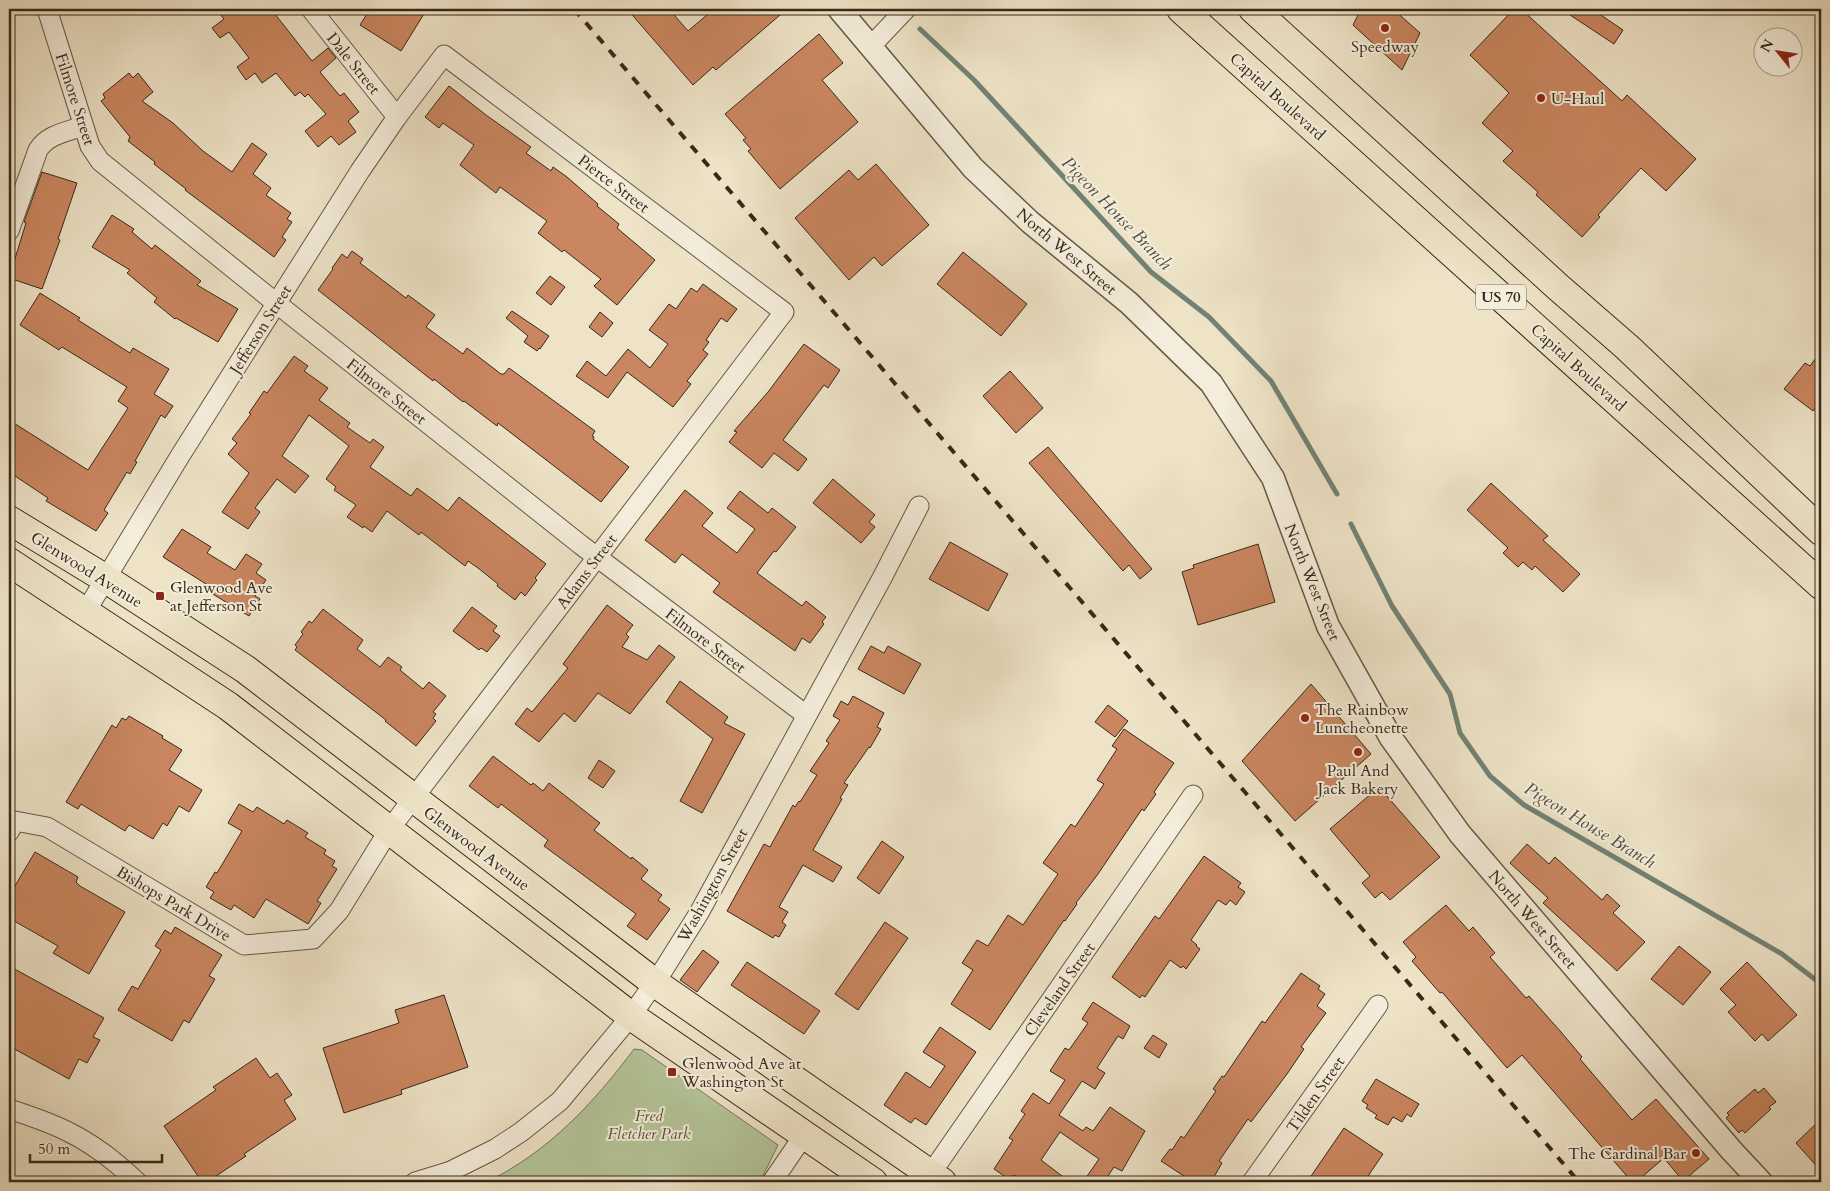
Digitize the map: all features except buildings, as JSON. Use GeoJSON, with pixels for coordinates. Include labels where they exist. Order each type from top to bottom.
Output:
{"type":"FeatureCollection","features":[{"type":"Feature","properties":{"kind":"main road","name":"Capital Boulevard"},"geometry":{"type":"LineString","coordinates":[[1181,9],[1821,584]]}},
{"type":"Feature","properties":{"kind":"main road","name":"US 70"},"geometry":{"type":"LineString","coordinates":[[1253,9],[1558,287],[1627,347],[1821,530]]}},
{"type":"Feature","properties":{"kind":"main road","name":"Glenwood Avenue"},"geometry":{"type":"LineString","coordinates":[[9,520],[106,579],[245,669],[655,983],[933,1180]]}},
{"type":"Feature","properties":{"kind":"main road"},"geometry":{"type":"LineString","coordinates":[[9,562],[228,706],[631,1016],[873,1182]]}},
{"type":"Feature","properties":{"kind":"street","name":"Filmore Street"},"geometry":{"type":"LineString","coordinates":[[47,9],[83,126],[90,146],[100,161],[596,556],[806,716]]}},
{"type":"Feature","properties":{"kind":"street","name":"Dale Street"},"geometry":{"type":"LineString","coordinates":[[311,9],[397,117]]}},
{"type":"Feature","properties":{"kind":"street","name":"North West Street"},"geometry":{"type":"LineString","coordinates":[[839,9],[973,168],[1030,222],[1129,304],[1211,383],[1273,478],[1328,626],[1391,738],[1460,834],[1732,1151],[1761,1182]]}},
{"type":"Feature","properties":{"kind":"street"},"geometry":{"type":"LineString","coordinates":[[871,46],[906,9]]}},
{"type":"Feature","properties":{"kind":"street","name":"Jefferson Street"},"geometry":{"type":"LineString","coordinates":[[86,611],[276,303],[360,171],[397,117],[444,55]]}},
{"type":"Feature","properties":{"kind":"street","name":"Pierce Street"},"geometry":{"type":"LineString","coordinates":[[444,55],[784,312]]}},
{"type":"Feature","properties":{"kind":"street"},"geometry":{"type":"LineString","coordinates":[[9,231],[38,150],[43,142],[51,137],[83,126]]}},
{"type":"Feature","properties":{"kind":"street","name":"Adams Street"},"geometry":{"type":"LineString","coordinates":[[388,830],[414,799],[596,556],[784,312]]}},
{"type":"Feature","properties":{"kind":"street","name":"Washington Street"},"geometry":{"type":"LineString","coordinates":[[415,1182],[451,1171],[495,1149],[520,1132],[560,1101],[631,1016],[655,983],[699,913],[920,506]]}},
{"type":"Feature","properties":{"kind":"street","name":"Cleveland Street"},"geometry":{"type":"LineString","coordinates":[[933,1180],[1193,795]]}},
{"type":"Feature","properties":{"kind":"street","name":"Bishops Park Drive"},"geometry":{"type":"LineString","coordinates":[[9,832],[15,821],[47,828],[244,945],[313,938],[339,911],[388,830]]}},
{"type":"Feature","properties":{"kind":"street","name":"Tilden Street"},"geometry":{"type":"LineString","coordinates":[[1252,1182],[1378,1005]]}},
{"type":"Feature","properties":{"kind":"street"},"geometry":{"type":"LineString","coordinates":[[9,1109],[44,1120],[82,1138],[137,1182]]}},
{"type":"Feature","properties":{"kind":"street"},"geometry":{"type":"LineString","coordinates":[[772,1182],[804,1136]]}},
{"type":"Feature","properties":{"kind":"green space","name":"Fred Fletcher Park"},"geometry":{"type":"Polygon","coordinates":[[[634,1049],[642,1050],[778,1145],[760,1182],[487,1182],[509,1170],[550,1141],[586,1107],[634,1049]]]}},
{"type":"Feature","properties":{"kind":"waterway","name":"Pigeon House Branch"},"geometry":{"type":"LineString","coordinates":[[920,29],[974,80],[1151,272],[1209,317],[1271,381],[1337,494]]}},
{"type":"Feature","properties":{"kind":"waterway","name":"Pigeon House Branch"},"geometry":{"type":"LineString","coordinates":[[1351,524],[1392,606],[1450,694],[1460,733],[1490,776],[1524,805],[1782,954],[1821,984]]}},
{"type":"Feature","properties":{"kind":"railway"},"geometry":{"type":"LineString","coordinates":[[574,9],[1579,1182]]}},
{"type":"Feature","properties":{"kind":"place","name":"Speedway"},"geometry":{"type":"Point","coordinates":[1385,28]}},
{"type":"Feature","properties":{"kind":"place","name":"U-Haul"},"geometry":{"type":"Point","coordinates":[1541,98]}},
{"type":"Feature","properties":{"kind":"place","name":"Glenwood Ave at Jefferson St"},"geometry":{"type":"Point","coordinates":[160,596]}},
{"type":"Feature","properties":{"kind":"place","name":"The Rainbow Luncheonette"},"geometry":{"type":"Point","coordinates":[1305,718]}},
{"type":"Feature","properties":{"kind":"place","name":"Paul And Jack Bakery"},"geometry":{"type":"Point","coordinates":[1358,752]}},
{"type":"Feature","properties":{"kind":"place","name":"Glenwood Ave at Washington St"},"geometry":{"type":"Point","coordinates":[672,1072]}},
{"type":"Feature","properties":{"kind":"place","name":"The Cardinal Bar"},"geometry":{"type":"Point","coordinates":[1696,1153]}}]}
